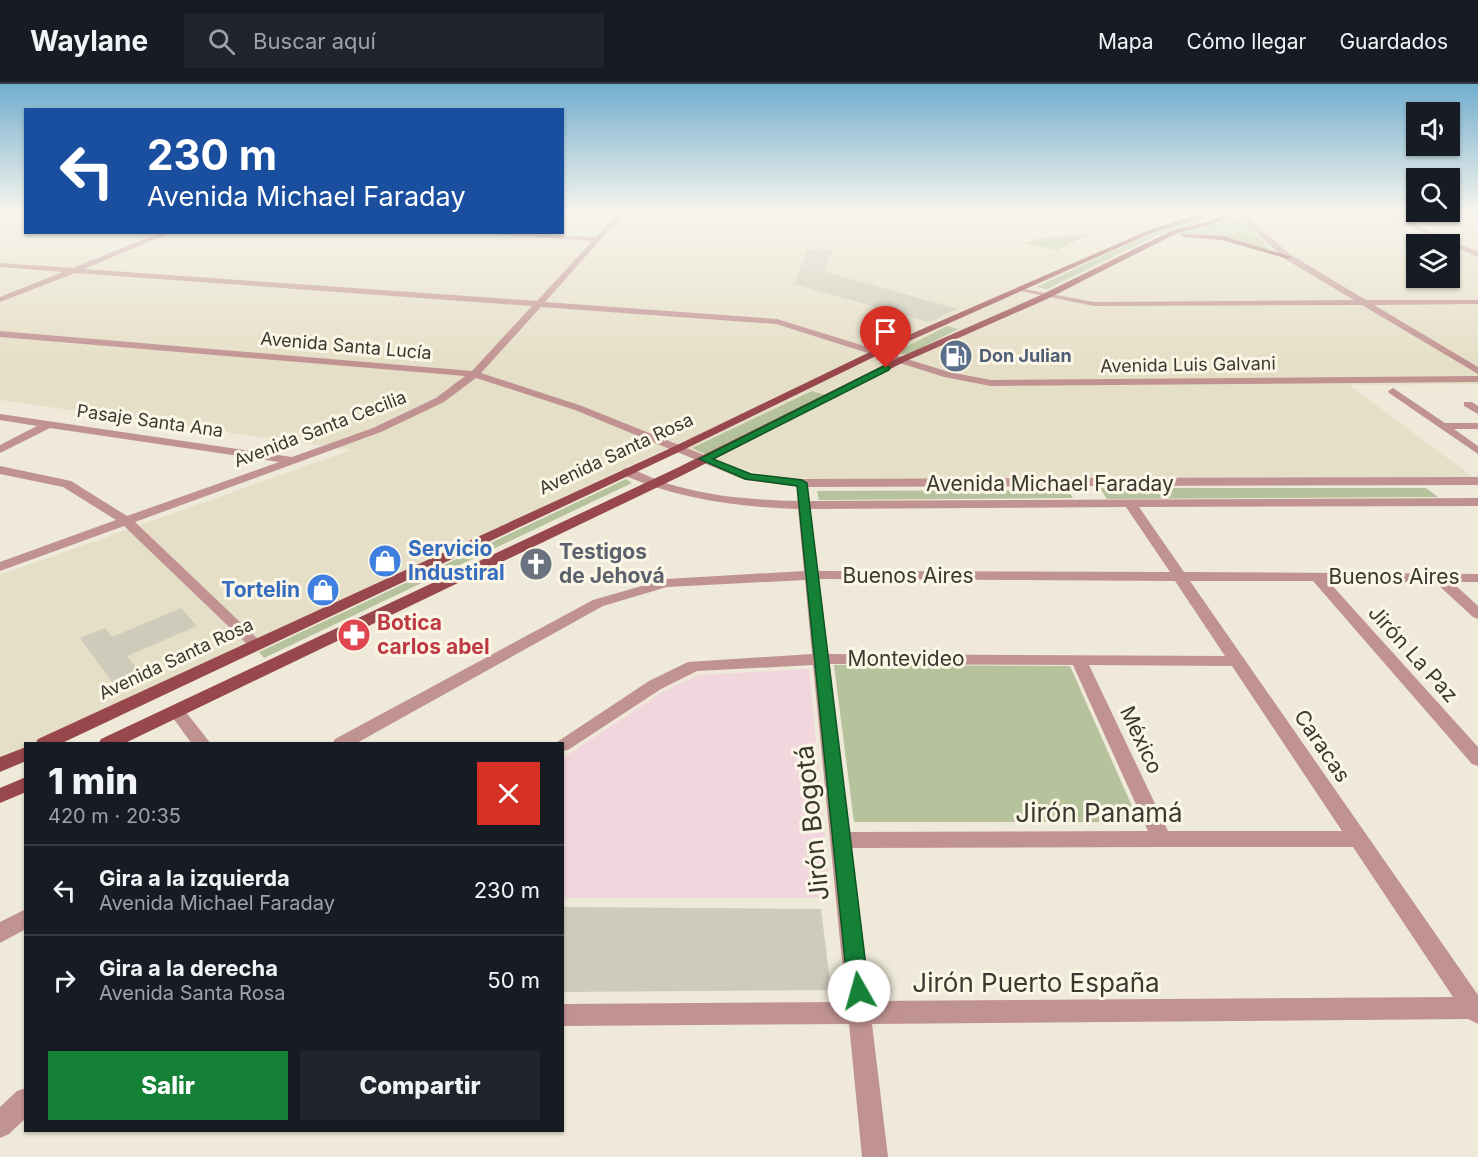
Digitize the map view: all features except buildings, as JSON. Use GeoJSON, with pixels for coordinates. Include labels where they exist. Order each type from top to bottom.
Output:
{"type":"FeatureCollection","features":[{"type":"Feature","properties":{"kind":"main road","name":"Avenida Santa Rosa"},"geometry":{"type":"LineString","coordinates":[[48,742],[627,472],[877,352],[1082,262]]}},
{"type":"Feature","properties":{"kind":"main road","name":"Avenida Santa Rosa"},"geometry":{"type":"LineString","coordinates":[[111,742],[704,459],[901,360],[1044,297],[1113,262]]}},
{"type":"Feature","properties":{"kind":"main road"},"geometry":{"type":"LineString","coordinates":[[0,765],[24,754]]}},
{"type":"Feature","properties":{"kind":"main road"},"geometry":{"type":"LineString","coordinates":[[0,796],[24,785]]}},
{"type":"Feature","properties":{"kind":"street"},"geometry":{"type":"LineString","coordinates":[[0,300],[93,262]]}},
{"type":"Feature","properties":{"kind":"street","name":"Avenida Santa Cecilia"},"geometry":{"type":"LineString","coordinates":[[0,567],[377,430],[440,400],[474,374],[576,262]]}},
{"type":"Feature","properties":{"kind":"street"},"geometry":{"type":"LineString","coordinates":[[1296,262],[1478,371]]}},
{"type":"Feature","properties":{"kind":"street","name":"Avenida Luis Galvani"},"geometry":{"type":"LineString","coordinates":[[0,265],[777,322],[947,375],[991,383],[1478,379]]}},
{"type":"Feature","properties":{"kind":"street"},"geometry":{"type":"LineString","coordinates":[[1019,290],[1044,297],[1094,304],[1478,302]]}},
{"type":"Feature","properties":{"kind":"street","name":"Avenida Santa Lucía"},"geometry":{"type":"LineString","coordinates":[[0,334],[474,374],[537,392],[614,420],[677,448]]}},
{"type":"Feature","properties":{"kind":"street"},"geometry":{"type":"LineString","coordinates":[[1393,391],[1478,450]]}},
{"type":"Feature","properties":{"kind":"street"},"geometry":{"type":"LineString","coordinates":[[1468,404],[1478,411]]}},
{"type":"Feature","properties":{"kind":"street","name":"Pasaje Santa Ana"},"geometry":{"type":"LineString","coordinates":[[0,417],[294,460]]}},
{"type":"Feature","properties":{"kind":"street"},"geometry":{"type":"LineString","coordinates":[[0,450],[49,424]]}},
{"type":"Feature","properties":{"kind":"street"},"geometry":{"type":"LineString","coordinates":[[1443,426],[1478,426]]}},
{"type":"Feature","properties":{"kind":"street","name":"Avenida Michael Faraday"},"geometry":{"type":"LineString","coordinates":[[677,448],[749,477],[802,483],[1478,481]]}},
{"type":"Feature","properties":{"kind":"street"},"geometry":{"type":"LineString","coordinates":[[0,470],[67,484],[126,521],[256,645]]}},
{"type":"Feature","properties":{"kind":"street","name":"Avenida Michael Faraday"},"geometry":{"type":"LineString","coordinates":[[627,472],[652,484],[735,503],[804,506],[1129,502],[1478,502]]}},
{"type":"Feature","properties":{"kind":"street"},"geometry":{"type":"LineString","coordinates":[[1452,481],[1478,502]]}},
{"type":"Feature","properties":{"kind":"street"},"geometry":{"type":"LineString","coordinates":[[1077,482],[1090,503]]}},
{"type":"Feature","properties":{"kind":"street","name":"Jirón Bogotá"},"geometry":{"type":"LineString","coordinates":[[802,483],[823,658],[840,840],[861,1012],[875,1157]]}},
{"type":"Feature","properties":{"kind":"street","name":"Caracas"},"geometry":{"type":"LineString","coordinates":[[1129,502],[1476,1012]]}},
{"type":"Feature","properties":{"kind":"street","name":"Buenos Aires"},"geometry":{"type":"LineString","coordinates":[[345,742],[598,603],[666,584],[812,576],[1478,578]]}},
{"type":"Feature","properties":{"kind":"street","name":"Jirón La Paz"},"geometry":{"type":"LineString","coordinates":[[1317,577],[1478,759]]}},
{"type":"Feature","properties":{"kind":"street"},"geometry":{"type":"LineString","coordinates":[[1439,578],[1478,614]]}},
{"type":"Feature","properties":{"kind":"street","name":"Montevideo"},"geometry":{"type":"LineString","coordinates":[[564,744],[655,685],[694,666],[823,658],[1237,661]]}},
{"type":"Feature","properties":{"kind":"street","name":"México"},"geometry":{"type":"LineString","coordinates":[[1079,660],[1162,840]]}},
{"type":"Feature","properties":{"kind":"street"},"geometry":{"type":"LineString","coordinates":[[176,711],[200,742]]}},
{"type":"Feature","properties":{"kind":"street","name":"Jirón Panamá"},"geometry":{"type":"LineString","coordinates":[[840,840],[1358,839]]}},
{"type":"Feature","properties":{"kind":"street"},"geometry":{"type":"LineString","coordinates":[[0,933],[24,919]]}},
{"type":"Feature","properties":{"kind":"street","name":"Jirón Puerto España"},"geometry":{"type":"LineString","coordinates":[[564,1014],[1476,1012]]}},
{"type":"Feature","properties":{"kind":"street"},"geometry":{"type":"LineString","coordinates":[[0,1125],[24,1102]]}},
{"type":"Feature","properties":{"kind":"shaded area"},"geometry":{"type":"Polygon","coordinates":[[[0,262],[1406,262],[1406,288],[1460,288],[1460,262],[1478,262],[1478,384],[1349,385],[1476,479],[844,480],[773,477],[666,449],[36,742],[24,742],[24,747],[0,759],[0,575],[351,450],[0,400],[0,262]]]}},
{"type":"Feature","properties":{"kind":"shaded area"},"geometry":{"type":"Polygon","coordinates":[[[809,669],[831,898],[564,898],[564,757],[664,691],[699,675],[809,669]]]}},
{"type":"Feature","properties":{"kind":"green space"},"geometry":{"type":"Polygon","coordinates":[[[1089,262],[1102,262],[1047,289],[1037,287],[1089,262]]]}},
{"type":"Feature","properties":{"kind":"green space"},"geometry":{"type":"Polygon","coordinates":[[[947,326],[958,329],[907,355],[896,352],[947,326]]]}},
{"type":"Feature","properties":{"kind":"green space"},"geometry":{"type":"Polygon","coordinates":[[[812,391],[825,395],[705,454],[692,448],[812,391]]]}},
{"type":"Feature","properties":{"kind":"green space"},"geometry":{"type":"Polygon","coordinates":[[[626,479],[632,483],[264,658],[259,652],[626,479]]]}},
{"type":"Feature","properties":{"kind":"green space"},"geometry":{"type":"Polygon","coordinates":[[[1100,488],[1426,488],[1438,497],[1107,499],[1100,488]]]}},
{"type":"Feature","properties":{"kind":"green space"},"geometry":{"type":"Polygon","coordinates":[[[1068,490],[1073,498],[819,500],[817,491],[1068,490]]]}},
{"type":"Feature","properties":{"kind":"green space"},"geometry":{"type":"Polygon","coordinates":[[[834,665],[1070,666],[1139,822],[854,822],[834,665]]]}},
{"type":"Feature","properties":{"kind":"place","name":"Don Julian"},"geometry":{"type":"Point","coordinates":[956,356]}},
{"type":"Feature","properties":{"kind":"place","name":"Servicio Industiral"},"geometry":{"type":"Point","coordinates":[385,561]}},
{"type":"Feature","properties":{"kind":"place","name":"Testigos de Jehová"},"geometry":{"type":"Point","coordinates":[536,564]}},
{"type":"Feature","properties":{"kind":"place","name":"Tortelin"},"geometry":{"type":"Point","coordinates":[323,590]}},
{"type":"Feature","properties":{"kind":"place","name":"Botica carlos abel"},"geometry":{"type":"Point","coordinates":[354,635]}},
{"type":"Feature","properties":{"kind":"route"},"geometry":{"type":"LineString","coordinates":[[859,991],[840,840],[802,483],[766,481],[749,477],[704,459],[886,368]]}}]}
